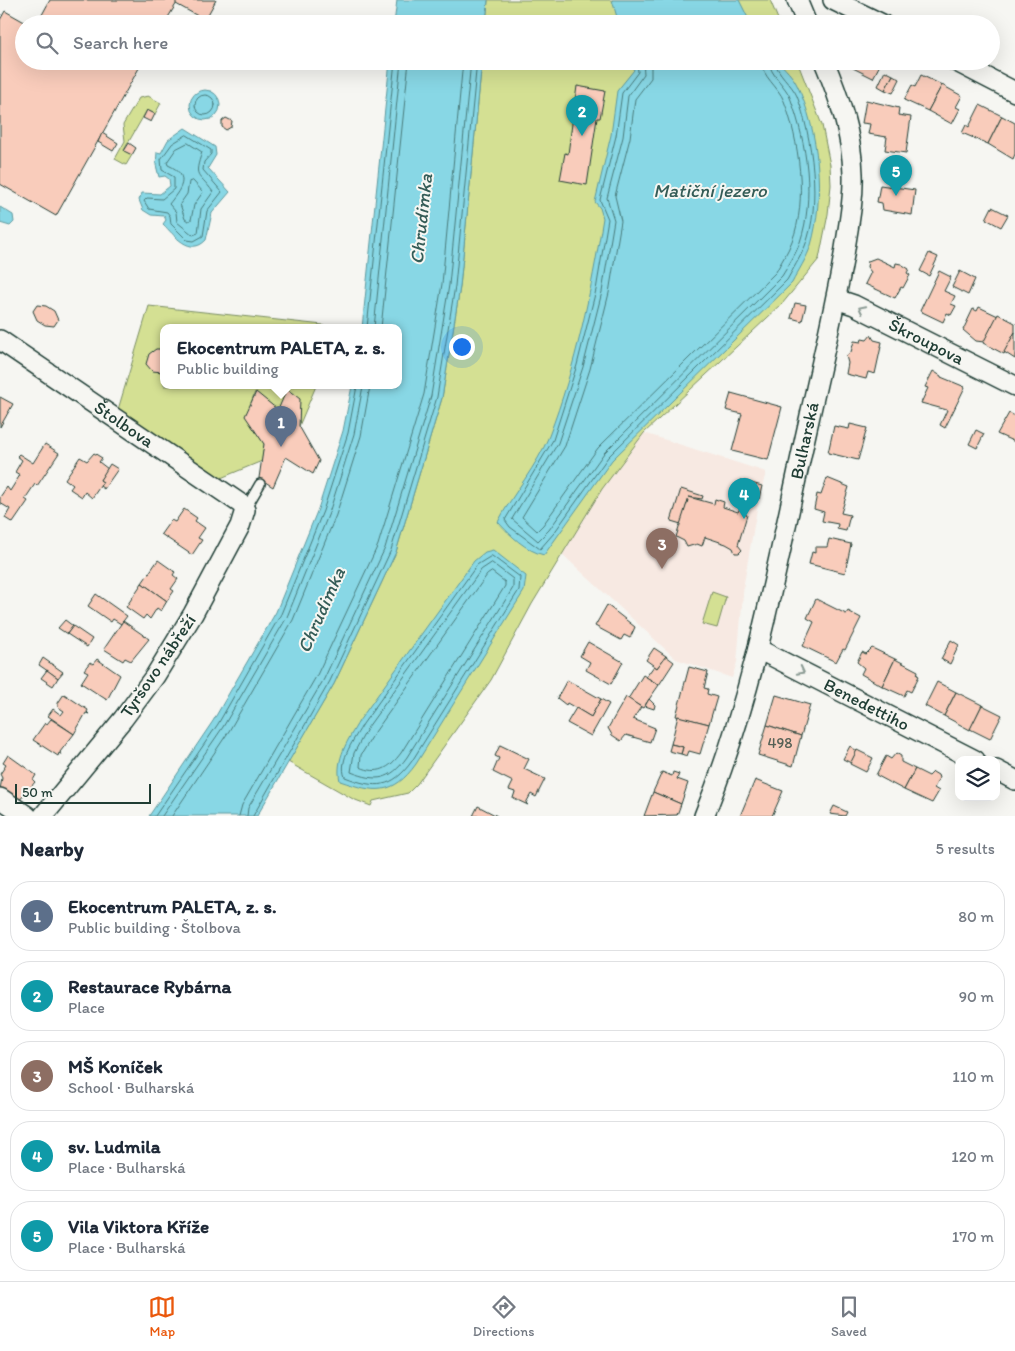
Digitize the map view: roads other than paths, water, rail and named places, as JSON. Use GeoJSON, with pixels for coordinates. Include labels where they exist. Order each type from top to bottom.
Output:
{"type":"FeatureCollection","features":[{"type":"Feature","properties":{"kind":"street"},"geometry":{"type":"LineString","coordinates":[[797,0],[804,15]]}},
{"type":"Feature","properties":{"kind":"street"},"geometry":{"type":"LineString","coordinates":[[833,0],[864,15]]}},
{"type":"Feature","properties":{"kind":"street","name":"Bulharská"},"geometry":{"type":"LineString","coordinates":[[704,816],[733,740],[758,649],[836,299],[849,223],[853,174],[847,128],[827,70]]}},
{"type":"Feature","properties":{"kind":"street"},"geometry":{"type":"LineString","coordinates":[[972,70],[1015,92]]}},
{"type":"Feature","properties":{"kind":"street","name":"Škroupova"},"geometry":{"type":"LineString","coordinates":[[836,299],[854,305],[1015,386]]}},
{"type":"Feature","properties":{"kind":"street","name":"Štolbova"},"geometry":{"type":"LineString","coordinates":[[0,340],[241,504],[245,510]]}},
{"type":"Feature","properties":{"kind":"street","name":"Tyršovo nábřeží"},"geometry":{"type":"LineString","coordinates":[[47,813],[138,699],[172,650],[240,526],[245,510]]}},
{"type":"Feature","properties":{"kind":"street","name":"Benedettiho"},"geometry":{"type":"LineString","coordinates":[[758,649],[968,756]]}},
{"type":"Feature","properties":{"kind":"street"},"geometry":{"type":"LineString","coordinates":[[1000,772],[1015,780]]}},
{"type":"Feature","properties":{"kind":"street"},"geometry":{"type":"LineString","coordinates":[[0,798],[27,816]]}},
{"type":"Feature","properties":{"kind":"lane"},"geometry":{"type":"LineString","coordinates":[[245,510],[260,484]]}},
{"type":"Feature","properties":{"kind":"water"},"geometry":{"type":"Polygon","coordinates":[[[397,0],[488,0],[487,15],[395,15],[397,0]]]}},
{"type":"Feature","properties":{"kind":"water"},"geometry":{"type":"Polygon","coordinates":[[[612,0],[739,0],[746,15],[616,15],[612,0]]]}},
{"type":"Feature","properties":{"kind":"water","name":"Chrudimka"},"geometry":{"type":"Polygon","coordinates":[[[389,70],[481,70],[460,287],[442,398],[396,552],[334,684],[257,816],[149,816],[213,721],[276,612],[318,509],[343,431],[351,389],[402,389],[402,324],[362,324],[389,70]]]}},
{"type":"Feature","properties":{"kind":"water","name":"Matiční jezero"},"geometry":{"type":"Polygon","coordinates":[[[634,70],[786,70],[795,82],[804,103],[815,143],[819,185],[815,226],[811,245],[805,260],[792,283],[612,460],[544,555],[525,546],[498,522],[544,447],[559,410],[575,356],[588,301],[603,218],[600,208],[595,202],[611,135],[617,91],[634,70]]]}},
{"type":"Feature","properties":{"kind":"water"},"geometry":{"type":"Polygon","coordinates":[[[205,90],[211,91],[219,99],[219,111],[211,119],[205,120],[199,119],[191,111],[190,105],[191,99],[199,91],[205,90]]]}},
{"type":"Feature","properties":{"kind":"water"},"geometry":{"type":"Polygon","coordinates":[[[185,128],[215,147],[216,155],[208,168],[230,192],[212,213],[206,240],[200,245],[194,246],[188,245],[172,234],[163,224],[166,220],[164,216],[151,215],[143,210],[139,200],[142,193],[160,194],[170,186],[169,179],[165,176],[159,177],[156,165],[157,152],[161,153],[168,140],[185,128]]]}},
{"type":"Feature","properties":{"kind":"water"},"geometry":{"type":"Polygon","coordinates":[[[0,207],[13,215],[14,222],[10,226],[0,223],[0,207]]]}},
{"type":"Feature","properties":{"kind":"water"},"geometry":{"type":"Polygon","coordinates":[[[493,550],[526,576],[524,591],[416,764],[408,774],[391,787],[382,789],[363,788],[340,781],[339,765],[341,757],[359,721],[474,561],[485,552],[493,550]]]}},
{"type":"Feature","properties":{"kind":"place","name":"Restaurace Rybárna"},"geometry":{"type":"Point","coordinates":[582,136]}},
{"type":"Feature","properties":{"kind":"place","name":"Vila Viktora Kříže"},"geometry":{"type":"Point","coordinates":[896,196]}},
{"type":"Feature","properties":{"kind":"place","name":"Ekocentrum PALETA, z. s."},"geometry":{"type":"Point","coordinates":[281,447]}},
{"type":"Feature","properties":{"kind":"place","name":"sv. Ludmila"},"geometry":{"type":"Point","coordinates":[744,519]}},
{"type":"Feature","properties":{"kind":"place","name":"MŠ Koníček"},"geometry":{"type":"Point","coordinates":[662,569]}}]}
